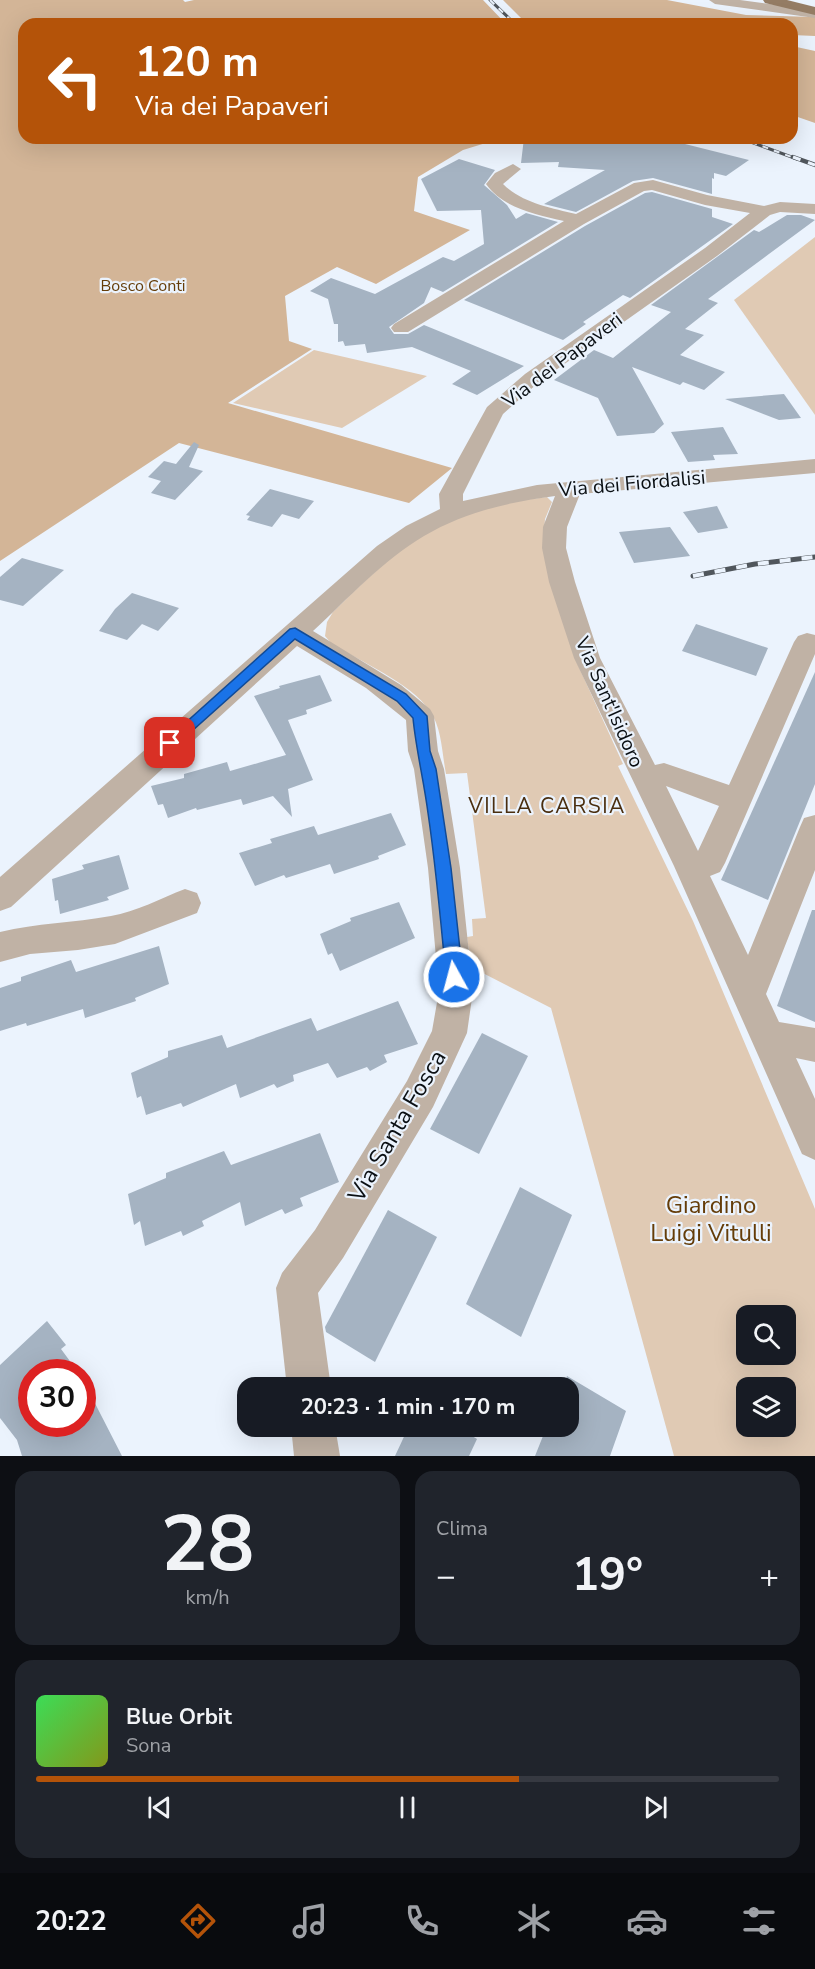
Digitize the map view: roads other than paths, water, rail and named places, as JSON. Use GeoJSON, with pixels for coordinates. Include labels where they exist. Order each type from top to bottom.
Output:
{"type":"FeatureCollection","features":[{"type":"Feature","properties":{"kind":"main road"},"geometry":{"type":"LineString","coordinates":[[770,0],[815,13]]}},
{"type":"Feature","properties":{"kind":"street"},"geometry":{"type":"LineString","coordinates":[[715,0],[815,13]]}},
{"type":"Feature","properties":{"kind":"street"},"geometry":{"type":"LineString","coordinates":[[513,169],[501,176],[494,184],[500,192],[529,205],[578,220]]}},
{"type":"Feature","properties":{"kind":"street","name":"Via dei Papaveri"},"geometry":{"type":"LineString","coordinates":[[401,328],[578,220],[640,186],[653,185],[705,200],[764,212]]}},
{"type":"Feature","properties":{"kind":"street","name":"Via dei Papaveri"},"geometry":{"type":"LineString","coordinates":[[452,511],[451,494],[455,484],[494,411],[548,365],[711,252],[764,212],[780,207],[815,209]]}},
{"type":"Feature","properties":{"kind":"street","name":"Via dei Fiordalisi"},"geometry":{"type":"LineString","coordinates":[[452,511],[509,496],[571,488],[815,466]]}},
{"type":"Feature","properties":{"kind":"street","name":"Via Sant'Isidoro"},"geometry":{"type":"LineString","coordinates":[[571,488],[561,507],[555,527],[554,548],[562,582],[587,658],[690,866],[815,1141]]}},
{"type":"Feature","properties":{"kind":"street"},"geometry":{"type":"LineString","coordinates":[[0,897],[404,537],[452,511]]}},
{"type":"Feature","properties":{"kind":"street","name":"Via Santa Fosca"},"geometry":{"type":"LineString","coordinates":[[295,632],[378,682],[401,698],[420,716],[423,751],[429,769],[444,868],[456,991],[449,1033],[420,1094],[328,1244],[297,1288],[308,1377]]}},
{"type":"Feature","properties":{"kind":"street"},"geometry":{"type":"LineString","coordinates":[[690,866],[709,863],[807,642],[815,644]]}},
{"type":"Feature","properties":{"kind":"street","name":"Via Sant'Isidoro"},"geometry":{"type":"LineString","coordinates":[[645,779],[664,774],[736,800]]}},
{"type":"Feature","properties":{"kind":"street"},"geometry":{"type":"LineString","coordinates":[[749,992],[787,902],[815,827]]}},
{"type":"Feature","properties":{"kind":"street"},"geometry":{"type":"LineString","coordinates":[[0,947],[30,939],[78,936],[115,930],[185,903]]}},
{"type":"Feature","properties":{"kind":"street"},"geometry":{"type":"LineString","coordinates":[[767,1036],[815,1046]]}},
{"type":"Feature","properties":{"kind":"street"},"geometry":{"type":"LineString","coordinates":[[315,1437],[317,1456]]}},
{"type":"Feature","properties":{"kind":"railway"},"geometry":{"type":"LineString","coordinates":[[490,0],[509,18]]}},
{"type":"Feature","properties":{"kind":"railway"},"geometry":{"type":"LineString","coordinates":[[756,144],[797,159]]}},
{"type":"Feature","properties":{"kind":"railway"},"geometry":{"type":"LineString","coordinates":[[793,157],[815,165]]}},
{"type":"Feature","properties":{"kind":"railway"},"geometry":{"type":"LineString","coordinates":[[693,576],[755,564],[815,557]]}},
{"type":"Feature","properties":{"kind":"district","name":"VILLA CARSIA"},"geometry":{"type":"Point","coordinates":[547,806]}},
{"type":"Feature","properties":{"kind":"park label","name":"Bosco Conti"},"geometry":{"type":"Point","coordinates":[143,285]}},
{"type":"Feature","properties":{"kind":"park label","name":"Giardino Luigi Vitulli"},"geometry":{"type":"Point","coordinates":[711,1219]}}]}
